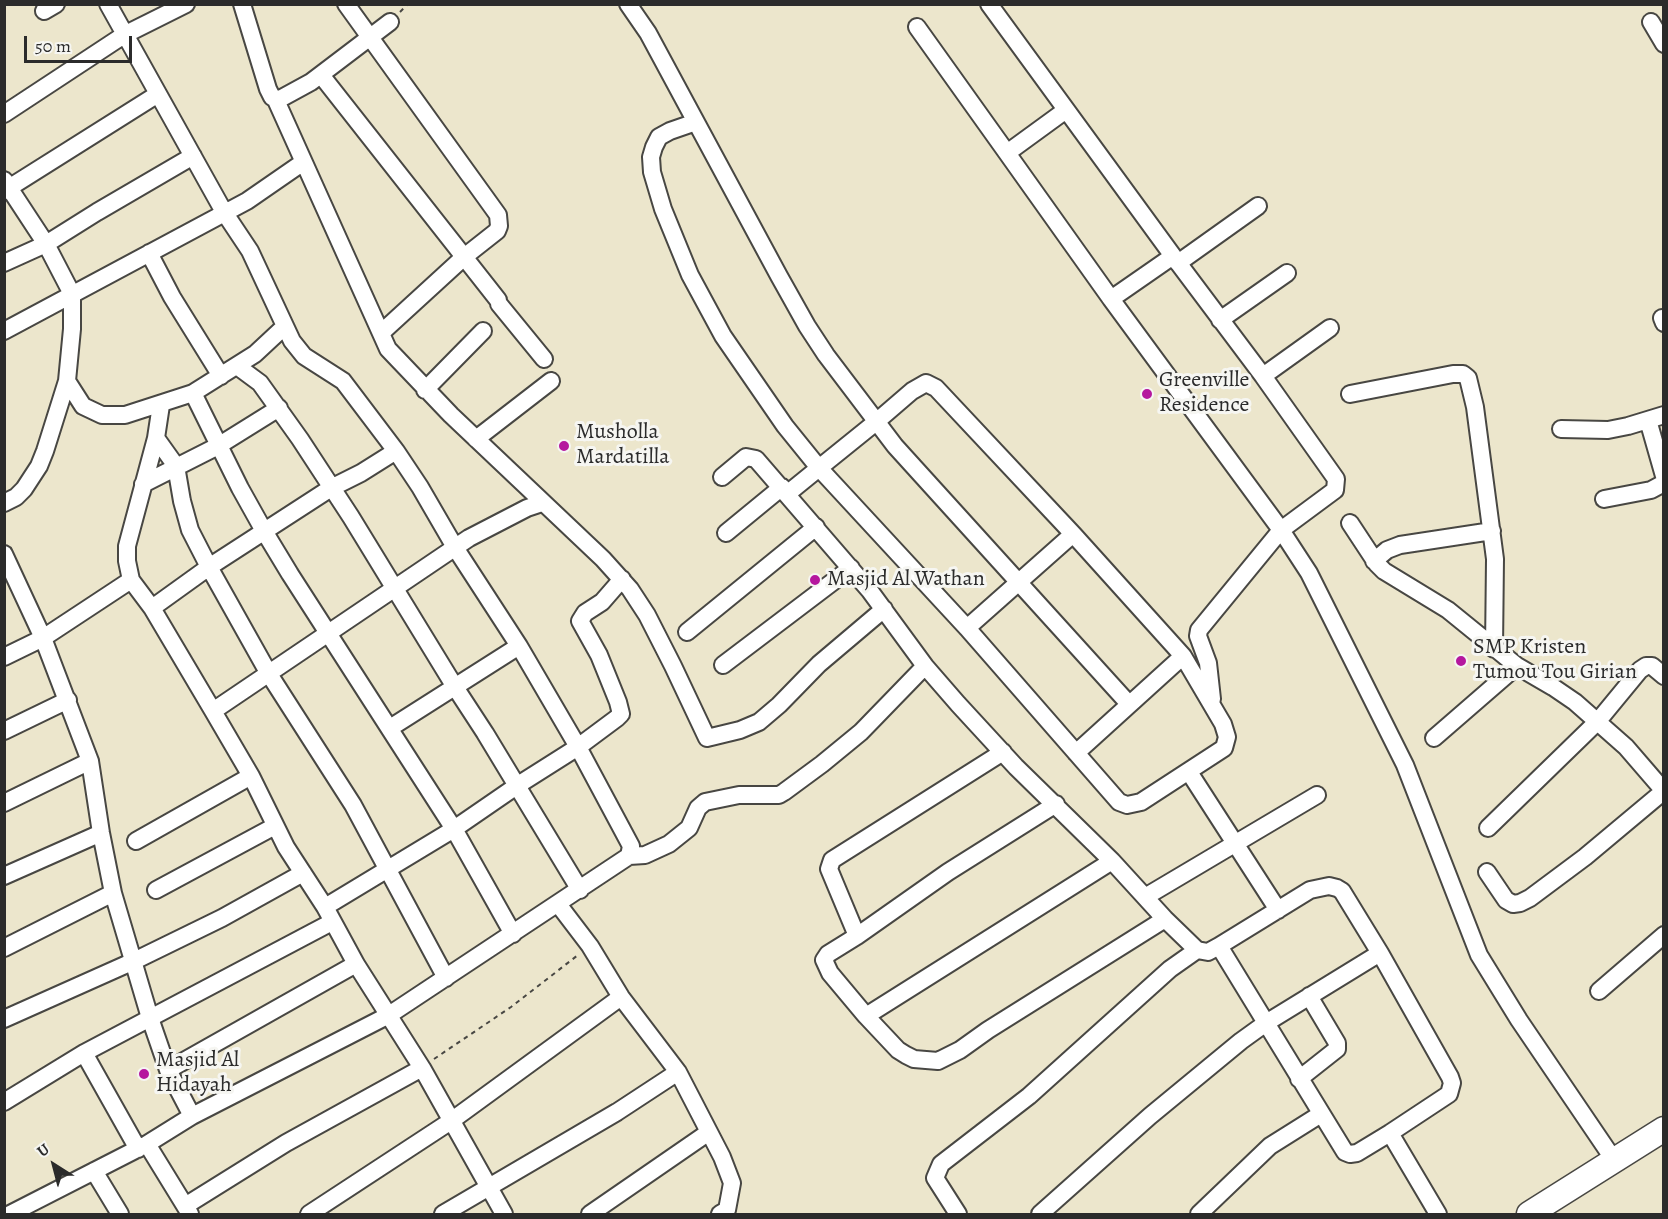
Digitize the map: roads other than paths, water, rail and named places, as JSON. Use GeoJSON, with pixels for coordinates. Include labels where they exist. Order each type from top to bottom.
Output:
{"type":"FeatureCollection","features":[{"type":"Feature","properties":{"kind":"street"},"geometry":{"type":"LineString","coordinates":[[108,4],[224,212],[250,251],[292,341],[304,356],[345,383],[420,487],[456,549],[519,646],[578,747],[631,846],[629,856]]}},
{"type":"Feature","properties":{"kind":"street"},"geometry":{"type":"LineString","coordinates":[[4,114],[124,35],[186,4]]}},
{"type":"Feature","properties":{"kind":"street"},"geometry":{"type":"LineString","coordinates":[[242,4],[268,89],[275,98],[302,163],[393,356],[425,390],[622,579],[647,615],[707,738],[740,730],[759,722],[819,664],[884,609]]}},
{"type":"Feature","properties":{"kind":"street"},"geometry":{"type":"LineString","coordinates":[[346,4],[498,215],[500,226],[381,333]]}},
{"type":"Feature","properties":{"kind":"street"},"geometry":{"type":"LineString","coordinates":[[628,4],[648,33],[807,326],[895,446],[1129,704]]}},
{"type":"Feature","properties":{"kind":"street"},"geometry":{"type":"LineString","coordinates":[[989,4],[1175,260],[1263,376],[1336,479],[1335,490],[1281,530],[1199,630],[1198,636],[1208,663],[1212,703]]}},
{"type":"Feature","properties":{"kind":"street"},"geometry":{"type":"LineString","coordinates":[[275,98],[278,100],[285,97],[321,75],[390,22]]}},
{"type":"Feature","properties":{"kind":"street"},"geometry":{"type":"LineString","coordinates":[[1651,22],[1664,44]]}},
{"type":"Feature","properties":{"kind":"street"},"geometry":{"type":"LineString","coordinates":[[917,27],[1281,530],[1309,573],[1405,765],[1479,955],[1519,1020],[1614,1160]]}},
{"type":"Feature","properties":{"kind":"street"},"geometry":{"type":"LineString","coordinates":[[321,75],[544,359]]}},
{"type":"Feature","properties":{"kind":"street"},"geometry":{"type":"LineString","coordinates":[[4,503],[16,498],[39,466],[45,451],[67,381],[72,329],[72,294],[46,244],[7,186],[158,94]]}},
{"type":"Feature","properties":{"kind":"street"},"geometry":{"type":"LineString","coordinates":[[1007,153],[1066,110]]}},
{"type":"Feature","properties":{"kind":"street"},"geometry":{"type":"LineString","coordinates":[[696,122],[659,137],[654,147],[651,157],[652,172],[663,209],[690,275],[723,336],[785,426],[819,468],[967,628],[1119,802],[1127,805],[1141,802],[1224,748],[1227,733],[1212,703],[1183,656],[936,388],[926,383],[918,387],[819,468],[726,533]]}},
{"type":"Feature","properties":{"kind":"street"},"geometry":{"type":"LineString","coordinates":[[4,263],[46,244],[193,156]]}},
{"type":"Feature","properties":{"kind":"street"},"geometry":{"type":"LineString","coordinates":[[4,331],[247,201],[302,163]]}},
{"type":"Feature","properties":{"kind":"street"},"geometry":{"type":"LineString","coordinates":[[1112,299],[1258,206]]}},
{"type":"Feature","properties":{"kind":"street"},"geometry":{"type":"LineString","coordinates":[[149,253],[172,297],[220,376]]}},
{"type":"Feature","properties":{"kind":"street"},"geometry":{"type":"LineString","coordinates":[[1220,320],[1287,273]]}},
{"type":"Feature","properties":{"kind":"street"},"geometry":{"type":"LineString","coordinates":[[67,381],[83,406],[102,415],[119,416],[193,393],[237,366],[270,342],[284,327]]}},
{"type":"Feature","properties":{"kind":"street"},"geometry":{"type":"LineString","coordinates":[[1263,376],[1330,328]]}},
{"type":"Feature","properties":{"kind":"street"},"geometry":{"type":"LineString","coordinates":[[425,390],[483,331]]}},
{"type":"Feature","properties":{"kind":"street"},"geometry":{"type":"LineString","coordinates":[[237,366],[256,379],[279,408],[332,488],[518,785],[580,890]]}},
{"type":"Feature","properties":{"kind":"street"},"geometry":{"type":"LineString","coordinates":[[1350,394],[1453,374],[1463,374],[1468,378],[1473,391],[1495,559],[1494,649]]}},
{"type":"Feature","properties":{"kind":"street"},"geometry":{"type":"LineString","coordinates":[[476,439],[550,381]]}},
{"type":"Feature","properties":{"kind":"street"},"geometry":{"type":"LineString","coordinates":[[193,393],[218,446],[264,531],[454,829],[513,934]]}},
{"type":"Feature","properties":{"kind":"street"},"geometry":{"type":"LineString","coordinates":[[160,405],[156,438],[127,546],[131,580],[152,608],[213,711],[251,776],[286,847],[422,1068],[504,1215]]}},
{"type":"Feature","properties":{"kind":"street"},"geometry":{"type":"LineString","coordinates":[[143,484],[218,446],[279,408]]}},
{"type":"Feature","properties":{"kind":"street"},"geometry":{"type":"LineString","coordinates":[[1561,429],[1608,430],[1656,417],[1664,477]]}},
{"type":"Feature","properties":{"kind":"street"},"geometry":{"type":"LineString","coordinates":[[156,438],[176,466],[190,530],[209,567],[269,674],[353,805],[446,978]]}},
{"type":"Feature","properties":{"kind":"street"},"geometry":{"type":"LineString","coordinates":[[152,608],[264,531],[396,451]]}},
{"type":"Feature","properties":{"kind":"street"},"geometry":{"type":"LineString","coordinates":[[722,477],[742,459],[751,456],[785,491],[851,568],[925,666],[1003,752],[1197,950],[1208,951],[1219,946],[1310,890],[1329,886],[1337,888],[1347,897],[1450,1077],[1452,1083],[1449,1094],[1390,1133],[1357,1153],[1350,1154],[1341,1148],[1219,946]]}},
{"type":"Feature","properties":{"kind":"street"},"geometry":{"type":"LineString","coordinates":[[1604,500],[1651,490],[1664,483]]}},
{"type":"Feature","properties":{"kind":"street"},"geometry":{"type":"LineString","coordinates":[[213,711],[483,531],[527,508],[542,503]]}},
{"type":"Feature","properties":{"kind":"street"},"geometry":{"type":"LineString","coordinates":[[1350,522],[1374,561],[1384,571],[1448,610],[1494,649],[1517,666],[1554,687],[1598,721],[1626,747],[1664,791],[1585,857],[1520,903],[1513,904],[1506,900],[1487,872]]}},
{"type":"Feature","properties":{"kind":"street"},"geometry":{"type":"LineString","coordinates":[[687,632],[816,527]]}},
{"type":"Feature","properties":{"kind":"street"},"geometry":{"type":"LineString","coordinates":[[1374,561],[1387,550],[1400,545],[1492,531]]}},
{"type":"Feature","properties":{"kind":"street"},"geometry":{"type":"LineString","coordinates":[[967,628],[1073,534]]}},
{"type":"Feature","properties":{"kind":"street"},"geometry":{"type":"LineString","coordinates":[[4,554],[9,580],[43,638],[90,761],[113,893],[168,1070],[192,1116]]}},
{"type":"Feature","properties":{"kind":"street"},"geometry":{"type":"LineString","coordinates":[[723,665],[851,568]]}},
{"type":"Feature","properties":{"kind":"street"},"geometry":{"type":"LineString","coordinates":[[4,1102],[84,1053],[150,1018],[329,914],[359,888],[388,868],[454,829],[578,747],[617,718],[621,714],[599,655],[580,621],[585,613],[602,602],[622,579]]}},
{"type":"Feature","properties":{"kind":"street"},"geometry":{"type":"LineString","coordinates":[[4,657],[43,638],[131,580]]}},
{"type":"Feature","properties":{"kind":"street"},"geometry":{"type":"LineString","coordinates":[[390,728],[519,646]]}},
{"type":"Feature","properties":{"kind":"street"},"geometry":{"type":"LineString","coordinates":[[1076,753],[1183,656]]}},
{"type":"Feature","properties":{"kind":"street"},"geometry":{"type":"LineString","coordinates":[[10,1215],[143,1146],[192,1116],[389,1015],[629,856],[657,851],[683,834],[689,828],[698,808],[705,802],[739,795],[778,795],[784,792],[861,732],[925,666]]}},
{"type":"Feature","properties":{"kind":"street"},"geometry":{"type":"LineString","coordinates":[[1434,738],[1517,666]]}},
{"type":"Feature","properties":{"kind":"street"},"geometry":{"type":"LineString","coordinates":[[1488,828],[1598,721],[1646,666],[1656,668],[1664,676]]}},
{"type":"Feature","properties":{"kind":"street"},"geometry":{"type":"LineString","coordinates":[[4,731],[68,700]]}},
{"type":"Feature","properties":{"kind":"street"},"geometry":{"type":"LineString","coordinates":[[856,936],[829,869],[829,863],[1003,752]]}},
{"type":"Feature","properties":{"kind":"street"},"geometry":{"type":"LineString","coordinates":[[4,803],[90,761]]}},
{"type":"Feature","properties":{"kind":"street"},"geometry":{"type":"LineString","coordinates":[[1189,772],[1278,910]]}},
{"type":"Feature","properties":{"kind":"street"},"geometry":{"type":"LineString","coordinates":[[136,841],[251,776]]}},
{"type":"Feature","properties":{"kind":"street"},"geometry":{"type":"LineString","coordinates":[[1145,897],[1317,795]]}},
{"type":"Feature","properties":{"kind":"street"},"geometry":{"type":"LineString","coordinates":[[1056,804],[948,872],[828,954],[824,960],[830,973],[898,1050],[921,1060],[938,1062],[1165,919]]}},
{"type":"Feature","properties":{"kind":"street"},"geometry":{"type":"LineString","coordinates":[[156,890],[275,826]]}},
{"type":"Feature","properties":{"kind":"street"},"geometry":{"type":"LineString","coordinates":[[4,876],[101,833]]}},
{"type":"Feature","properties":{"kind":"street"},"geometry":{"type":"LineString","coordinates":[[866,1016],[1112,861]]}},
{"type":"Feature","properties":{"kind":"street"},"geometry":{"type":"LineString","coordinates":[[4,1019],[134,961],[222,918],[303,873]]}},
{"type":"Feature","properties":{"kind":"street"},"geometry":{"type":"LineString","coordinates":[[4,948],[113,893]]}},
{"type":"Feature","properties":{"kind":"street"},"geometry":{"type":"LineString","coordinates":[[558,904],[590,946],[621,997],[678,1072],[728,1169],[732,1183],[727,1210],[720,1215]]}},
{"type":"Feature","properties":{"kind":"street"},"geometry":{"type":"LineString","coordinates":[[1599,991],[1664,935]]}},
{"type":"Feature","properties":{"kind":"street"},"geometry":{"type":"LineString","coordinates":[[958,1215],[935,1178],[941,1164],[1029,1096],[1170,969],[1197,950]]}},
{"type":"Feature","properties":{"kind":"street"},"geometry":{"type":"LineString","coordinates":[[1040,1215],[1150,1116],[1241,1041],[1266,1023],[1380,953]]}},
{"type":"Feature","properties":{"kind":"street"},"geometry":{"type":"LineString","coordinates":[[168,1070],[356,964]]}},
{"type":"Feature","properties":{"kind":"street"},"geometry":{"type":"LineString","coordinates":[[1299,1079],[1337,1049],[1337,1043],[1309,996]]}},
{"type":"Feature","properties":{"kind":"street"},"geometry":{"type":"LineString","coordinates":[[309,1215],[451,1121],[621,997]]}},
{"type":"Feature","properties":{"kind":"street"},"geometry":{"type":"LineString","coordinates":[[84,1053],[187,1210],[286,1143],[422,1068]]}},
{"type":"Feature","properties":{"kind":"street"},"geometry":{"type":"LineString","coordinates":[[443,1215],[559,1147],[678,1072]]}},
{"type":"Feature","properties":{"kind":"street"},"geometry":{"type":"LineString","coordinates":[[1199,1215],[1270,1146],[1321,1114]]}},
{"type":"Feature","properties":{"kind":"street"},"geometry":{"type":"LineString","coordinates":[[1528,1215],[1664,1129]]}},
{"type":"Feature","properties":{"kind":"street"},"geometry":{"type":"LineString","coordinates":[[590,1215],[709,1132]]}},
{"type":"Feature","properties":{"kind":"street"},"geometry":{"type":"LineString","coordinates":[[1390,1133],[1438,1215]]}},
{"type":"Feature","properties":{"kind":"street"},"geometry":{"type":"LineString","coordinates":[[94,1171],[120,1215]]}},
{"type":"Feature","properties":{"kind":"place","name":"Greenville Residence"},"geometry":{"type":"Point","coordinates":[1147,394]}},
{"type":"Feature","properties":{"kind":"place","name":"Musholla Mardatilla"},"geometry":{"type":"Point","coordinates":[564,446]}},
{"type":"Feature","properties":{"kind":"place","name":"Masjid Al Wathan"},"geometry":{"type":"Point","coordinates":[815,580]}},
{"type":"Feature","properties":{"kind":"place","name":"SMP Kristen Tumou Tou Girian"},"geometry":{"type":"Point","coordinates":[1461,661]}},
{"type":"Feature","properties":{"kind":"place","name":"Masjid Al Hidayah"},"geometry":{"type":"Point","coordinates":[144,1074]}}]}
